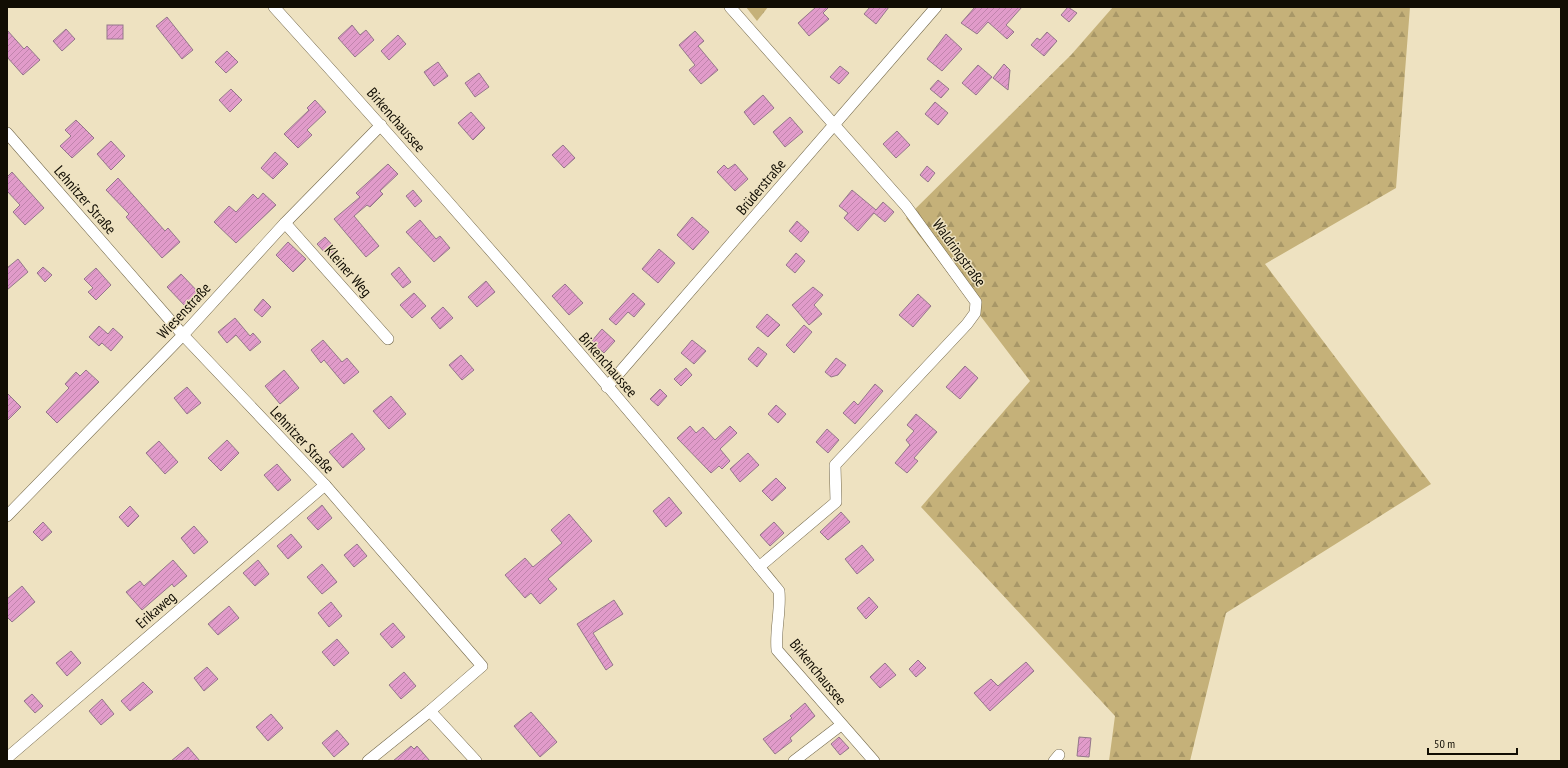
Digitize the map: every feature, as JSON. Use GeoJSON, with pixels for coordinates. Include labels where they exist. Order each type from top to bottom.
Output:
{"type":"FeatureCollection","features":[{"type":"Feature","properties":{"kind":"street","name":"Birkenchaussee"},"geometry":{"type":"LineString","coordinates":[[274,7],[381,125],[607,387],[779,591],[781,606],[776,639],[777,650],[874,761]]}},
{"type":"Feature","properties":{"kind":"street","name":"Waldringstraße"},"geometry":{"type":"LineString","coordinates":[[730,7],[906,206],[976,302],[975,313],[835,465],[836,502],[759,567]]}},
{"type":"Feature","properties":{"kind":"street","name":"Brüderstraße"},"geometry":{"type":"LineString","coordinates":[[607,387],[729,248],[834,123],[936,7]]}},
{"type":"Feature","properties":{"kind":"street","name":"Wiesenstraße"},"geometry":{"type":"LineString","coordinates":[[7,516],[183,335],[285,223],[381,125]]}},
{"type":"Feature","properties":{"kind":"street","name":"Lehnitzer Straße"},"geometry":{"type":"LineString","coordinates":[[7,133],[183,335],[325,485],[482,666],[430,711]]}},
{"type":"Feature","properties":{"kind":"street","name":"Kleiner Weg"},"geometry":{"type":"LineString","coordinates":[[285,223],[388,339]]}},
{"type":"Feature","properties":{"kind":"street","name":"Erikaweg"},"geometry":{"type":"LineString","coordinates":[[7,758],[325,485]]}},
{"type":"Feature","properties":{"kind":"street"},"geometry":{"type":"LineString","coordinates":[[368,761],[430,711],[476,761]]}},
{"type":"Feature","properties":{"kind":"street"},"geometry":{"type":"LineString","coordinates":[[794,761],[841,725]]}},
{"type":"Feature","properties":{"kind":"green space"},"geometry":{"type":"Polygon","coordinates":[[[746,7],[768,7],[757,21],[746,7]]]}},
{"type":"Feature","properties":{"kind":"green space"},"geometry":{"type":"Polygon","coordinates":[[[1113,7],[1410,7],[1396,188],[1265,264],[1431,484],[1226,613],[1190,761],[1109,761],[1115,716],[921,507],[1030,381],[906,218],[1071,55],[1113,7]]]}},
{"type":"Feature","properties":{"kind":"building"},"geometry":{"type":"Polygon","coordinates":[[[816,7],[829,7],[823,13],[829,19],[809,36],[798,23],[816,7]]]}},
{"type":"Feature","properties":{"kind":"building"},"geometry":{"type":"Polygon","coordinates":[[[870,7],[889,7],[876,24],[864,14],[870,7]]]}},
{"type":"Feature","properties":{"kind":"building"},"geometry":{"type":"Polygon","coordinates":[[[975,7],[1022,7],[1006,25],[1014,32],[1007,39],[988,22],[977,34],[961,23],[975,7]]]}},
{"type":"Feature","properties":{"kind":"building"},"geometry":{"type":"Polygon","coordinates":[[[1068,7],[1077,13],[1069,22],[1061,15],[1068,7]]]}},
{"type":"Feature","properties":{"kind":"building"},"geometry":{"type":"Polygon","coordinates":[[[167,17],[193,50],[182,59],[156,26],[167,17]]]}},
{"type":"Feature","properties":{"kind":"building"},"geometry":{"type":"Polygon","coordinates":[[[107,25],[123,25],[123,39],[107,39],[107,25]]]}},
{"type":"Feature","properties":{"kind":"building"},"geometry":{"type":"Polygon","coordinates":[[[352,25],[360,35],[366,30],[374,40],[355,57],[338,38],[352,25]]]}},
{"type":"Feature","properties":{"kind":"building"},"geometry":{"type":"Polygon","coordinates":[[[66,29],[75,39],[62,51],[53,41],[66,29]]]}},
{"type":"Feature","properties":{"kind":"building"},"geometry":{"type":"Polygon","coordinates":[[[7,30],[24,49],[27,46],[40,60],[23,75],[7,57],[7,30]]]}},
{"type":"Feature","properties":{"kind":"building"},"geometry":{"type":"Polygon","coordinates":[[[695,31],[704,41],[698,46],[718,70],[701,84],[689,70],[695,65],[679,45],[695,31]]]}},
{"type":"Feature","properties":{"kind":"building"},"geometry":{"type":"Polygon","coordinates":[[[1047,32],[1057,41],[1044,56],[1031,45],[1037,38],[1040,40],[1047,32]]]}},
{"type":"Feature","properties":{"kind":"building"},"geometry":{"type":"Polygon","coordinates":[[[946,34],[962,49],[942,71],[927,59],[946,34]]]}},
{"type":"Feature","properties":{"kind":"building"},"geometry":{"type":"Polygon","coordinates":[[[398,35],[406,44],[389,60],[381,51],[398,35]]]}},
{"type":"Feature","properties":{"kind":"building"},"geometry":{"type":"Polygon","coordinates":[[[227,51],[238,62],[226,73],[215,62],[227,51]]]}},
{"type":"Feature","properties":{"kind":"building"},"geometry":{"type":"Polygon","coordinates":[[[438,62],[448,76],[434,86],[424,72],[438,62]]]}},
{"type":"Feature","properties":{"kind":"building"},"geometry":{"type":"Polygon","coordinates":[[[1004,64],[1010,70],[1008,90],[993,78],[1004,64]]]}},
{"type":"Feature","properties":{"kind":"building"},"geometry":{"type":"Polygon","coordinates":[[[978,65],[992,77],[976,95],[962,83],[978,65]]]}},
{"type":"Feature","properties":{"kind":"building"},"geometry":{"type":"Polygon","coordinates":[[[840,66],[849,73],[839,84],[830,77],[840,66]]]}},
{"type":"Feature","properties":{"kind":"building"},"geometry":{"type":"Polygon","coordinates":[[[479,73],[489,87],[475,97],[465,83],[479,73]]]}},
{"type":"Feature","properties":{"kind":"building"},"geometry":{"type":"Polygon","coordinates":[[[938,80],[949,89],[941,98],[930,89],[938,80]]]}},
{"type":"Feature","properties":{"kind":"building"},"geometry":{"type":"Polygon","coordinates":[[[231,89],[242,100],[230,112],[219,100],[231,89]]]}},
{"type":"Feature","properties":{"kind":"building"},"geometry":{"type":"Polygon","coordinates":[[[763,95],[774,108],[754,125],[744,112],[763,95]]]}},
{"type":"Feature","properties":{"kind":"building"},"geometry":{"type":"Polygon","coordinates":[[[315,100],[326,112],[307,130],[312,135],[298,148],[284,134],[309,110],[307,108],[315,100]]]}},
{"type":"Feature","properties":{"kind":"building"},"geometry":{"type":"Polygon","coordinates":[[[935,102],[948,113],[938,125],[925,114],[935,102]]]}},
{"type":"Feature","properties":{"kind":"building"},"geometry":{"type":"Polygon","coordinates":[[[471,112],[485,128],[473,140],[458,123],[471,112]]]}},
{"type":"Feature","properties":{"kind":"building"},"geometry":{"type":"Polygon","coordinates":[[[790,117],[803,132],[785,147],[773,132],[790,117]]]}},
{"type":"Feature","properties":{"kind":"building"},"geometry":{"type":"Polygon","coordinates":[[[76,120],[94,138],[72,158],[60,146],[71,136],[65,130],[76,120]]]}},
{"type":"Feature","properties":{"kind":"building"},"geometry":{"type":"Polygon","coordinates":[[[897,131],[910,145],[896,158],[883,144],[897,131]]]}},
{"type":"Feature","properties":{"kind":"building"},"geometry":{"type":"Polygon","coordinates":[[[111,141],[125,156],[111,170],[97,154],[111,141]]]}},
{"type":"Feature","properties":{"kind":"building"},"geometry":{"type":"Polygon","coordinates":[[[563,145],[575,158],[564,168],[552,155],[563,145]]]}},
{"type":"Feature","properties":{"kind":"building"},"geometry":{"type":"Polygon","coordinates":[[[275,152],[288,164],[273,179],[261,168],[275,152]]]}},
{"type":"Feature","properties":{"kind":"building"},"geometry":{"type":"Polygon","coordinates":[[[388,164],[398,174],[380,191],[383,194],[370,207],[367,205],[354,216],[379,246],[366,257],[334,219],[360,197],[356,193],[388,164]]]}},
{"type":"Feature","properties":{"kind":"building"},"geometry":{"type":"Polygon","coordinates":[[[735,164],[748,179],[735,191],[717,172],[724,165],[728,169],[735,164]]]}},
{"type":"Feature","properties":{"kind":"building"},"geometry":{"type":"Polygon","coordinates":[[[927,166],[935,173],[928,182],[920,175],[927,166]]]}},
{"type":"Feature","properties":{"kind":"building"},"geometry":{"type":"Polygon","coordinates":[[[12,172],[44,208],[25,225],[13,212],[20,205],[7,191],[7,177],[12,172]]]}},
{"type":"Feature","properties":{"kind":"building"},"geometry":{"type":"Polygon","coordinates":[[[118,178],[165,231],[168,228],[180,242],[162,258],[126,217],[129,214],[106,190],[118,178]]]}},
{"type":"Feature","properties":{"kind":"building"},"geometry":{"type":"Polygon","coordinates":[[[413,190],[422,201],[415,207],[406,196],[413,190]]]}},
{"type":"Feature","properties":{"kind":"building"},"geometry":{"type":"Polygon","coordinates":[[[852,190],[876,210],[883,202],[894,212],[885,222],[874,213],[858,231],[844,218],[848,213],[839,206],[852,190]]]}},
{"type":"Feature","properties":{"kind":"building"},"geometry":{"type":"Polygon","coordinates":[[[263,193],[276,205],[236,243],[214,222],[229,206],[236,212],[253,194],[258,199],[263,193]]]}},
{"type":"Feature","properties":{"kind":"building"},"geometry":{"type":"Polygon","coordinates":[[[692,217],[709,232],[693,250],[677,235],[692,217]]]}},
{"type":"Feature","properties":{"kind":"building"},"geometry":{"type":"Polygon","coordinates":[[[420,220],[436,239],[440,236],[450,248],[434,262],[406,232],[420,220]]]}},
{"type":"Feature","properties":{"kind":"building"},"geometry":{"type":"Polygon","coordinates":[[[797,221],[809,232],[801,242],[789,231],[797,221]]]}},
{"type":"Feature","properties":{"kind":"building"},"geometry":{"type":"Polygon","coordinates":[[[325,237],[336,249],[328,256],[317,244],[325,237]]]}},
{"type":"Feature","properties":{"kind":"building"},"geometry":{"type":"Polygon","coordinates":[[[288,242],[306,259],[293,272],[276,255],[288,242]]]}},
{"type":"Feature","properties":{"kind":"building"},"geometry":{"type":"Polygon","coordinates":[[[659,249],[675,263],[658,283],[642,269],[659,249]]]}},
{"type":"Feature","properties":{"kind":"building"},"geometry":{"type":"Polygon","coordinates":[[[796,253],[805,261],[795,273],[786,265],[796,253]]]}},
{"type":"Feature","properties":{"kind":"building"},"geometry":{"type":"Polygon","coordinates":[[[18,259],[28,272],[7,290],[7,268],[18,259]]]}},
{"type":"Feature","properties":{"kind":"building"},"geometry":{"type":"Polygon","coordinates":[[[43,267],[52,275],[45,282],[37,273],[43,267]]]}},
{"type":"Feature","properties":{"kind":"building"},"geometry":{"type":"Polygon","coordinates":[[[399,267],[411,282],[403,288],[391,274],[399,267]]]}},
{"type":"Feature","properties":{"kind":"building"},"geometry":{"type":"Polygon","coordinates":[[[96,268],[111,285],[96,300],[88,292],[93,288],[84,279],[96,268]]]}},
{"type":"Feature","properties":{"kind":"building"},"geometry":{"type":"Polygon","coordinates":[[[181,274],[201,295],[187,308],[167,287],[181,274]]]}},
{"type":"Feature","properties":{"kind":"building"},"geometry":{"type":"Polygon","coordinates":[[[486,281],[495,292],[477,307],[468,297],[486,281]]]}},
{"type":"Feature","properties":{"kind":"building"},"geometry":{"type":"Polygon","coordinates":[[[565,284],[583,303],[569,315],[552,296],[565,284]]]}},
{"type":"Feature","properties":{"kind":"building"},"geometry":{"type":"Polygon","coordinates":[[[813,287],[823,295],[814,305],[822,314],[809,325],[792,305],[813,287]]]}},
{"type":"Feature","properties":{"kind":"building"},"geometry":{"type":"Polygon","coordinates":[[[414,293],[426,306],[412,318],[400,305],[414,293]]]}},
{"type":"Feature","properties":{"kind":"building"},"geometry":{"type":"Polygon","coordinates":[[[633,293],[645,304],[634,317],[628,312],[616,325],[609,319],[633,293]]]}},
{"type":"Feature","properties":{"kind":"building"},"geometry":{"type":"Polygon","coordinates":[[[918,294],[931,306],[913,327],[899,315],[918,294]]]}},
{"type":"Feature","properties":{"kind":"building"},"geometry":{"type":"Polygon","coordinates":[[[263,299],[271,307],[262,317],[254,310],[263,299]]]}},
{"type":"Feature","properties":{"kind":"building"},"geometry":{"type":"Polygon","coordinates":[[[443,307],[453,318],[440,329],[431,318],[443,307]]]}},
{"type":"Feature","properties":{"kind":"building"},"geometry":{"type":"Polygon","coordinates":[[[767,314],[780,325],[768,337],[756,327],[767,314]]]}},
{"type":"Feature","properties":{"kind":"building"},"geometry":{"type":"Polygon","coordinates":[[[235,318],[250,336],[253,333],[261,342],[250,351],[236,335],[227,343],[218,332],[235,318]]]}},
{"type":"Feature","properties":{"kind":"building"},"geometry":{"type":"Polygon","coordinates":[[[804,325],[812,332],[794,353],[786,345],[804,325]]]}},
{"type":"Feature","properties":{"kind":"building"},"geometry":{"type":"Polygon","coordinates":[[[99,326],[108,334],[113,328],[123,337],[111,351],[102,343],[99,346],[89,337],[99,326]]]}},
{"type":"Feature","properties":{"kind":"building"},"geometry":{"type":"Polygon","coordinates":[[[602,329],[615,341],[604,353],[591,342],[602,329]]]}},
{"type":"Feature","properties":{"kind":"building"},"geometry":{"type":"Polygon","coordinates":[[[323,340],[342,362],[347,358],[359,372],[344,384],[324,360],[321,363],[311,350],[323,340]]]}},
{"type":"Feature","properties":{"kind":"building"},"geometry":{"type":"Polygon","coordinates":[[[692,340],[706,351],[694,364],[681,353],[692,340]]]}},
{"type":"Feature","properties":{"kind":"building"},"geometry":{"type":"Polygon","coordinates":[[[758,347],[767,354],[757,367],[748,359],[758,347]]]}},
{"type":"Feature","properties":{"kind":"building"},"geometry":{"type":"Polygon","coordinates":[[[461,355],[474,370],[462,380],[449,365],[461,355]]]}},
{"type":"Feature","properties":{"kind":"building"},"geometry":{"type":"Polygon","coordinates":[[[836,358],[846,365],[838,375],[831,377],[825,372],[836,358]]]}},
{"type":"Feature","properties":{"kind":"building"},"geometry":{"type":"Polygon","coordinates":[[[965,366],[978,378],[960,399],[946,387],[965,366]]]}},
{"type":"Feature","properties":{"kind":"building"},"geometry":{"type":"Polygon","coordinates":[[[686,368],[692,375],[681,386],[674,379],[686,368]]]}},
{"type":"Feature","properties":{"kind":"building"},"geometry":{"type":"Polygon","coordinates":[[[86,370],[99,382],[57,423],[46,412],[69,388],[65,384],[76,372],[80,376],[86,370]]]}},
{"type":"Feature","properties":{"kind":"building"},"geometry":{"type":"Polygon","coordinates":[[[284,370],[299,388],[280,404],[265,386],[284,370]]]}},
{"type":"Feature","properties":{"kind":"building"},"geometry":{"type":"Polygon","coordinates":[[[875,384],[883,391],[855,424],[843,413],[854,401],[858,405],[875,384]]]}},
{"type":"Feature","properties":{"kind":"building"},"geometry":{"type":"Polygon","coordinates":[[[187,387],[201,403],[187,414],[174,398],[187,387]]]}},
{"type":"Feature","properties":{"kind":"building"},"geometry":{"type":"Polygon","coordinates":[[[660,389],[667,396],[658,406],[650,399],[660,389]]]}},
{"type":"Feature","properties":{"kind":"building"},"geometry":{"type":"Polygon","coordinates":[[[7,393],[21,407],[7,421],[7,393]]]}},
{"type":"Feature","properties":{"kind":"building"},"geometry":{"type":"Polygon","coordinates":[[[391,396],[406,414],[389,429],[373,411],[391,396]]]}},
{"type":"Feature","properties":{"kind":"building"},"geometry":{"type":"Polygon","coordinates":[[[776,405],[786,414],[778,423],[768,414],[776,405]]]}},
{"type":"Feature","properties":{"kind":"building"},"geometry":{"type":"Polygon","coordinates":[[[916,414],[937,432],[914,458],[918,461],[907,473],[895,463],[910,445],[906,440],[914,431],[907,425],[916,414]]]}},
{"type":"Feature","properties":{"kind":"building"},"geometry":{"type":"Polygon","coordinates":[[[690,426],[696,433],[703,427],[715,440],[730,426],[737,433],[720,449],[730,461],[722,469],[719,466],[711,473],[677,438],[690,426]]]}},
{"type":"Feature","properties":{"kind":"building"},"geometry":{"type":"Polygon","coordinates":[[[827,429],[839,440],[828,453],[816,442],[827,429]]]}},
{"type":"Feature","properties":{"kind":"building"},"geometry":{"type":"Polygon","coordinates":[[[352,433],[365,449],[343,468],[329,452],[352,433]]]}},
{"type":"Feature","properties":{"kind":"building"},"geometry":{"type":"Polygon","coordinates":[[[227,440],[239,453],[221,471],[208,458],[227,440]]]}},
{"type":"Feature","properties":{"kind":"building"},"geometry":{"type":"Polygon","coordinates":[[[159,441],[178,462],[165,474],[146,453],[159,441]]]}},
{"type":"Feature","properties":{"kind":"building"},"geometry":{"type":"Polygon","coordinates":[[[748,453],[759,465],[740,482],[730,469],[748,453]]]}},
{"type":"Feature","properties":{"kind":"building"},"geometry":{"type":"Polygon","coordinates":[[[277,464],[291,480],[278,491],[264,475],[277,464]]]}},
{"type":"Feature","properties":{"kind":"building"},"geometry":{"type":"Polygon","coordinates":[[[776,478],[786,488],[772,501],[762,491],[776,478]]]}},
{"type":"Feature","properties":{"kind":"building"},"geometry":{"type":"Polygon","coordinates":[[[669,497],[682,513],[666,527],[653,511],[669,497]]]}},
{"type":"Feature","properties":{"kind":"building"},"geometry":{"type":"Polygon","coordinates":[[[322,505],[332,518],[318,530],[307,518],[322,505]]]}},
{"type":"Feature","properties":{"kind":"building"},"geometry":{"type":"Polygon","coordinates":[[[130,506],[139,516],[128,527],[119,517],[130,506]]]}},
{"type":"Feature","properties":{"kind":"building"},"geometry":{"type":"Polygon","coordinates":[[[841,512],[850,522],[828,540],[820,532],[841,512]]]}},
{"type":"Feature","properties":{"kind":"building"},"geometry":{"type":"Polygon","coordinates":[[[569,514],[592,541],[548,579],[557,589],[540,604],[531,593],[525,598],[505,575],[525,558],[533,567],[562,543],[551,530],[569,514]]]}},
{"type":"Feature","properties":{"kind":"building"},"geometry":{"type":"Polygon","coordinates":[[[43,522],[52,532],[42,541],[33,532],[43,522]]]}},
{"type":"Feature","properties":{"kind":"building"},"geometry":{"type":"Polygon","coordinates":[[[774,522],[784,533],[770,546],[760,535],[774,522]]]}},
{"type":"Feature","properties":{"kind":"building"},"geometry":{"type":"Polygon","coordinates":[[[194,526],[208,542],[194,554],[181,538],[194,526]]]}},
{"type":"Feature","properties":{"kind":"building"},"geometry":{"type":"Polygon","coordinates":[[[291,534],[302,547],[288,559],[277,546],[291,534]]]}},
{"type":"Feature","properties":{"kind":"building"},"geometry":{"type":"Polygon","coordinates":[[[357,544],[367,556],[354,567],[344,555],[357,544]]]}},
{"type":"Feature","properties":{"kind":"building"},"geometry":{"type":"Polygon","coordinates":[[[862,545],[874,560],[857,574],[845,559],[862,545]]]}},
{"type":"Feature","properties":{"kind":"building"},"geometry":{"type":"Polygon","coordinates":[[[173,560],[187,576],[174,587],[172,584],[142,610],[126,592],[140,581],[144,586],[173,560]]]}},
{"type":"Feature","properties":{"kind":"building"},"geometry":{"type":"Polygon","coordinates":[[[258,560],[269,574],[255,586],[243,573],[258,560]]]}},
{"type":"Feature","properties":{"kind":"building"},"geometry":{"type":"Polygon","coordinates":[[[322,564],[337,582],[322,594],[307,577],[322,564]]]}},
{"type":"Feature","properties":{"kind":"building"},"geometry":{"type":"Polygon","coordinates":[[[22,586],[35,602],[12,622],[7,617],[7,599],[22,586]]]}},
{"type":"Feature","properties":{"kind":"building"},"geometry":{"type":"Polygon","coordinates":[[[869,597],[878,607],[866,619],[857,608],[869,597]]]}},
{"type":"Feature","properties":{"kind":"building"},"geometry":{"type":"Polygon","coordinates":[[[614,600],[623,614],[593,633],[613,665],[606,670],[577,624],[614,600]]]}},
{"type":"Feature","properties":{"kind":"building"},"geometry":{"type":"Polygon","coordinates":[[[331,602],[342,616],[329,627],[318,613],[331,602]]]}},
{"type":"Feature","properties":{"kind":"building"},"geometry":{"type":"Polygon","coordinates":[[[229,606],[239,618],[218,635],[208,624],[229,606]]]}},
{"type":"Feature","properties":{"kind":"building"},"geometry":{"type":"Polygon","coordinates":[[[393,623],[405,637],[392,648],[380,634],[393,623]]]}},
{"type":"Feature","properties":{"kind":"building"},"geometry":{"type":"Polygon","coordinates":[[[337,639],[349,653],[334,666],[322,652],[337,639]]]}},
{"type":"Feature","properties":{"kind":"building"},"geometry":{"type":"Polygon","coordinates":[[[71,651],[81,663],[67,676],[56,663],[71,651]]]}},
{"type":"Feature","properties":{"kind":"building"},"geometry":{"type":"Polygon","coordinates":[[[918,660],[926,668],[916,677],[909,669],[918,660]]]}},
{"type":"Feature","properties":{"kind":"building"},"geometry":{"type":"Polygon","coordinates":[[[1026,662],[1034,671],[990,711],[974,693],[991,679],[998,686],[1026,662]]]}},
{"type":"Feature","properties":{"kind":"building"},"geometry":{"type":"Polygon","coordinates":[[[885,663],[896,675],[880,688],[870,677],[885,663]]]}},
{"type":"Feature","properties":{"kind":"building"},"geometry":{"type":"Polygon","coordinates":[[[207,667],[218,679],[204,691],[194,678],[207,667]]]}},
{"type":"Feature","properties":{"kind":"building"},"geometry":{"type":"Polygon","coordinates":[[[404,672],[416,686],[401,699],[389,685],[404,672]]]}},
{"type":"Feature","properties":{"kind":"building"},"geometry":{"type":"Polygon","coordinates":[[[143,682],[153,692],[130,711],[121,701],[143,682]]]}},
{"type":"Feature","properties":{"kind":"building"},"geometry":{"type":"Polygon","coordinates":[[[32,694],[43,706],[35,713],[24,701],[32,694]]]}},
{"type":"Feature","properties":{"kind":"building"},"geometry":{"type":"Polygon","coordinates":[[[102,699],[114,714],[101,725],[89,711],[102,699]]]}},
{"type":"Feature","properties":{"kind":"building"},"geometry":{"type":"Polygon","coordinates":[[[805,703],[815,716],[790,738],[792,741],[775,754],[763,739],[792,718],[790,716],[805,703]]]}},
{"type":"Feature","properties":{"kind":"building"},"geometry":{"type":"Polygon","coordinates":[[[531,712],[557,742],[540,757],[514,726],[531,712]]]}},
{"type":"Feature","properties":{"kind":"building"},"geometry":{"type":"Polygon","coordinates":[[[271,714],[283,728],[268,741],[256,727],[271,714]]]}},
{"type":"Feature","properties":{"kind":"building"},"geometry":{"type":"Polygon","coordinates":[[[337,730],[349,744],[334,757],[322,743],[337,730]]]}},
{"type":"Feature","properties":{"kind":"building"},"geometry":{"type":"Polygon","coordinates":[[[839,737],[849,748],[840,755],[831,744],[839,737]]]}},
{"type":"Feature","properties":{"kind":"building"},"geometry":{"type":"Polygon","coordinates":[[[1079,737],[1091,738],[1089,757],[1077,756],[1079,737]]]}},
{"type":"Feature","properties":{"kind":"building"},"geometry":{"type":"Polygon","coordinates":[[[411,746],[414,749],[417,746],[430,761],[393,761],[411,746]]]}},
{"type":"Feature","properties":{"kind":"building"},"geometry":{"type":"Polygon","coordinates":[[[188,747],[200,761],[171,761],[188,747]]]}}]}
